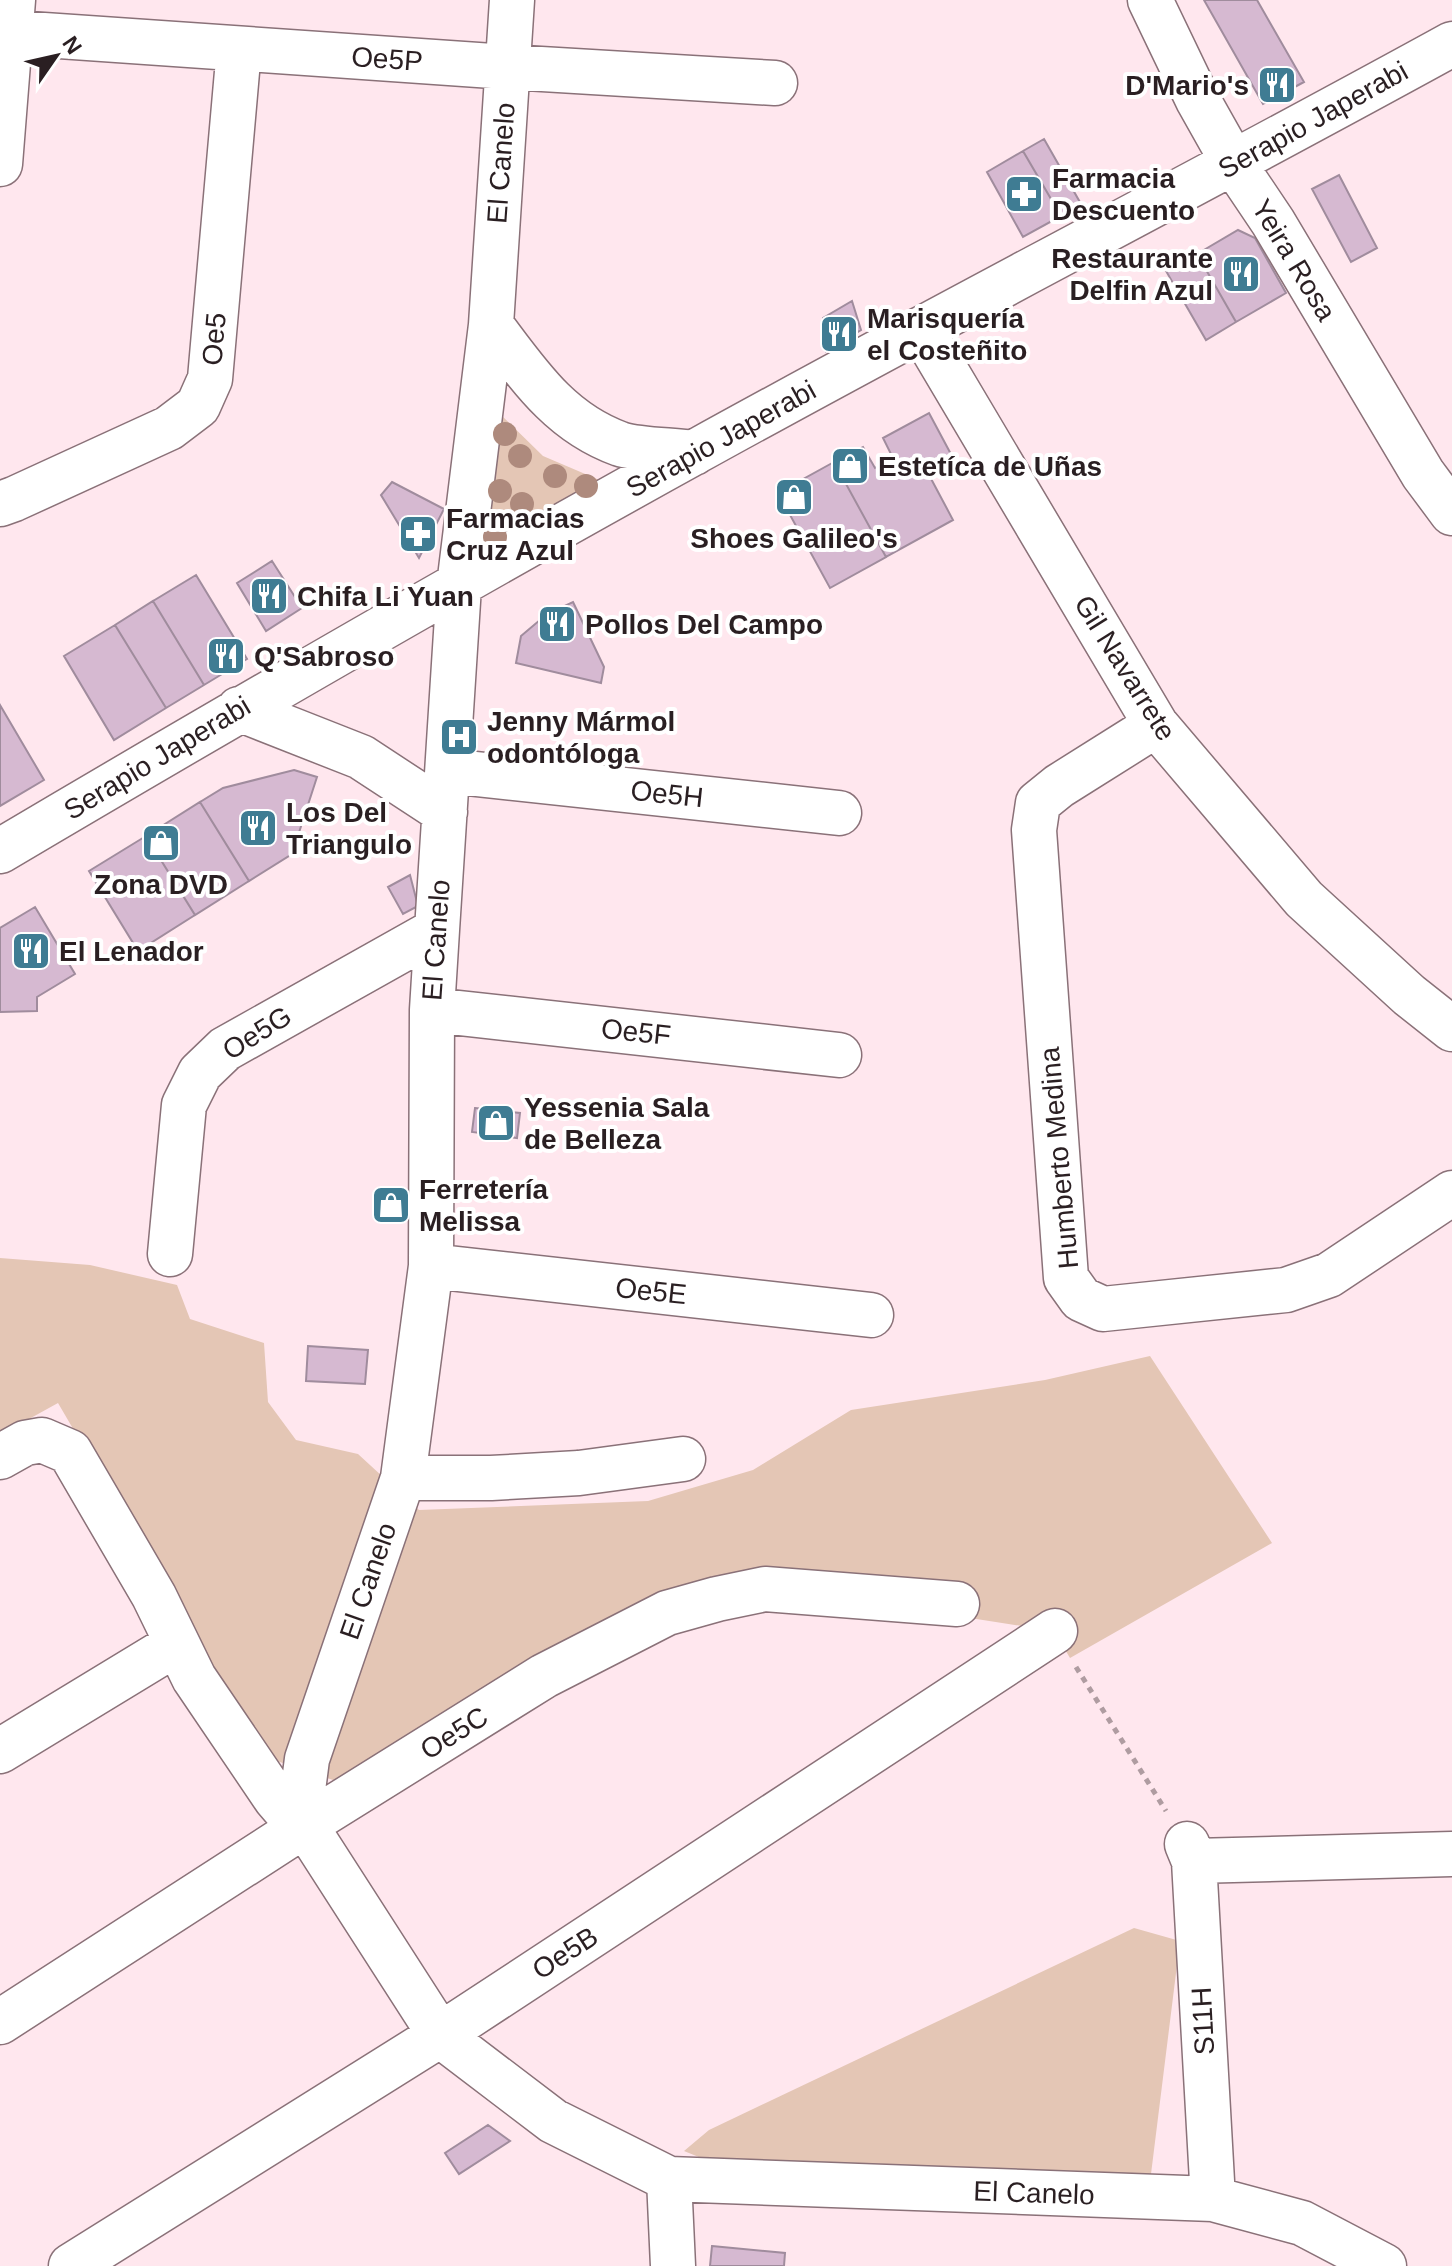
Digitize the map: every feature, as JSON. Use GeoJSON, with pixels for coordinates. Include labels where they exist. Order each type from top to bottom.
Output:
{"type":"FeatureCollection","features":[{"type":"Feature","properties":{"kind":"street","name":"El Canelo"},"geometry":{"type":"LineString","coordinates":[[512,0],[491,325],[459,586],[432,1010],[431,1266],[403,1478],[307,1759],[303,1790],[305,1825],[440,2035],[553,2121],[669,2179],[1213,2199],[1302,2223],[1384,2266]]}},
{"type":"Feature","properties":{"kind":"street","name":"Yeira Rosa"},"geometry":{"type":"LineString","coordinates":[[1150,0],[1198,100],[1234,164],[1273,222],[1423,474],[1452,513]]}},
{"type":"Feature","properties":{"kind":"street","name":"Oe5P"},"geometry":{"type":"LineString","coordinates":[[7,22],[239,49],[775,83]]}},
{"type":"Feature","properties":{"kind":"street"},"geometry":{"type":"LineString","coordinates":[[0,164],[7,22]]}},
{"type":"Feature","properties":{"kind":"street","name":"Serapio Japerabi"},"geometry":{"type":"LineString","coordinates":[[0,851],[239,709],[694,453],[1452,44]]}},
{"type":"Feature","properties":{"kind":"street","name":"Oe5"},"geometry":{"type":"LineString","coordinates":[[0,504],[169,428],[198,406],[210,379],[239,49]]}},
{"type":"Feature","properties":{"kind":"street"},"geometry":{"type":"LineString","coordinates":[[491,325],[539,390],[579,425],[622,445],[694,453]]}},
{"type":"Feature","properties":{"kind":"street","name":"Gil Navarrete"},"geometry":{"type":"LineString","coordinates":[[921,329],[1156,725],[1304,899],[1409,995],[1452,1029]]}},
{"type":"Feature","properties":{"kind":"street"},"geometry":{"type":"LineString","coordinates":[[239,709],[446,792]]}},
{"type":"Feature","properties":{"kind":"street","name":"Humberto Medina"},"geometry":{"type":"LineString","coordinates":[[1156,725],[1059,786],[1038,803],[1034,830],[1066,1278],[1081,1299],[1103,1309],[1286,1290],[1329,1275],[1452,1193]]}},
{"type":"Feature","properties":{"kind":"street","name":"Oe5H"},"geometry":{"type":"LineString","coordinates":[[446,792],[839,813]]}},
{"type":"Feature","properties":{"kind":"street","name":"Oe5G"},"geometry":{"type":"LineString","coordinates":[[170,1254],[184,1105],[200,1073],[225,1049],[437,930]]}},
{"type":"Feature","properties":{"kind":"street","name":"Oe5F"},"geometry":{"type":"LineString","coordinates":[[432,1010],[839,1055]]}},
{"type":"Feature","properties":{"kind":"street","name":"Oe5E"},"geometry":{"type":"LineString","coordinates":[[431,1266],[871,1315]]}},
{"type":"Feature","properties":{"kind":"street"},"geometry":{"type":"LineString","coordinates":[[0,1457],[25,1443],[42,1440],[70,1452],[154,1596],[194,1678],[267,1787],[288,1813],[305,1825]]}},
{"type":"Feature","properties":{"kind":"street"},"geometry":{"type":"LineString","coordinates":[[403,1478],[491,1478],[579,1473],[683,1459]]}},
{"type":"Feature","properties":{"kind":"street","name":"Oe5C"},"geometry":{"type":"LineString","coordinates":[[0,2022],[305,1825],[544,1676],[667,1613],[765,1589],[957,1604]]}},
{"type":"Feature","properties":{"kind":"street","name":"Oe5B"},"geometry":{"type":"LineString","coordinates":[[71,2266],[440,2035],[1055,1631]]}},
{"type":"Feature","properties":{"kind":"street"},"geometry":{"type":"LineString","coordinates":[[0,1751],[176,1644]]}},
{"type":"Feature","properties":{"kind":"street"},"geometry":{"type":"LineString","coordinates":[[1191,1852],[1452,1854]]}},
{"type":"Feature","properties":{"kind":"street","name":"S11H"},"geometry":{"type":"LineString","coordinates":[[1191,1852],[1213,2199]]}},
{"type":"Feature","properties":{"kind":"street"},"geometry":{"type":"LineString","coordinates":[[669,2179],[673,2266]]}},
{"type":"Feature","properties":{"kind":"path"},"geometry":{"type":"LineString","coordinates":[[1055,1631],[1191,1852]]}},
{"type":"Feature","properties":{"kind":"shaded area"},"geometry":{"type":"Polygon","coordinates":[[[498,412],[543,456],[604,482],[485,552],[498,412]]]}},
{"type":"Feature","properties":{"kind":"shaded area"},"geometry":{"type":"Polygon","coordinates":[[[0,1258],[90,1265],[177,1285],[190,1319],[264,1343],[268,1402],[296,1440],[358,1454],[419,1510],[648,1501],[753,1470],[851,1410],[1045,1380],[1150,1356],[1272,1543],[1070,1658],[1054,1631],[766,1586],[336,1781],[265,1757],[58,1403],[0,1435],[0,1258]]]}},
{"type":"Feature","properties":{"kind":"shaded area"},"geometry":{"type":"Polygon","coordinates":[[[1134,1928],[1180,1941],[1151,2174],[721,2166],[684,2151],[709,2130],[1134,1928]]]}},
{"type":"Feature","properties":{"kind":"building"},"geometry":{"type":"Polygon","coordinates":[[[1204,0],[1257,0],[1304,82],[1263,104],[1204,0]]]}},
{"type":"Feature","properties":{"kind":"building"},"geometry":{"type":"Polygon","coordinates":[[[1044,139],[1081,204],[1061,216],[1023,151],[1044,139]]]}},
{"type":"Feature","properties":{"kind":"building","name":"Farmacia Descuento"},"geometry":{"type":"Polygon","coordinates":[[[1023,151],[1061,216],[1023,237],[987,172],[1023,151]]]}},
{"type":"Feature","properties":{"kind":"building"},"geometry":{"type":"Polygon","coordinates":[[[1339,175],[1377,248],[1351,262],[1312,189],[1339,175]]]}},
{"type":"Feature","properties":{"kind":"building","name":"Restaurante Delfin Azul"},"geometry":{"type":"Polygon","coordinates":[[[1238,230],[1255,238],[1286,293],[1236,322],[1197,254],[1238,230]]]}},
{"type":"Feature","properties":{"kind":"building"},"geometry":{"type":"Polygon","coordinates":[[[1197,254],[1236,322],[1206,340],[1166,271],[1197,254]]]}},
{"type":"Feature","properties":{"kind":"building"},"geometry":{"type":"Polygon","coordinates":[[[852,301],[861,330],[826,351],[823,318],[852,301]]]}},
{"type":"Feature","properties":{"kind":"building"},"geometry":{"type":"Polygon","coordinates":[[[929,413],[953,458],[928,473],[953,520],[886,557],[834,462],[863,447],[875,468],[893,458],[883,438],[929,413]]]}},
{"type":"Feature","properties":{"kind":"building"},"geometry":{"type":"Polygon","coordinates":[[[834,462],[886,557],[830,588],[778,493],[834,462]]]}},
{"type":"Feature","properties":{"kind":"building","name":"Farmacias Cruz Azul"},"geometry":{"type":"Polygon","coordinates":[[[392,482],[444,509],[419,558],[381,495],[392,482]]]}},
{"type":"Feature","properties":{"kind":"building","name":"Chifa Li Yuan"},"geometry":{"type":"Polygon","coordinates":[[[272,561],[302,608],[266,631],[237,583],[272,561]]]}},
{"type":"Feature","properties":{"kind":"building"},"geometry":{"type":"Polygon","coordinates":[[[196,575],[247,659],[204,685],[153,601],[196,575]]]}},
{"type":"Feature","properties":{"kind":"building"},"geometry":{"type":"Polygon","coordinates":[[[153,601],[204,685],[166,708],[115,625],[153,601]]]}},
{"type":"Feature","properties":{"kind":"building"},"geometry":{"type":"Polygon","coordinates":[[[573,602],[604,667],[601,683],[516,663],[521,636],[547,614],[573,602]]]}},
{"type":"Feature","properties":{"kind":"building"},"geometry":{"type":"Polygon","coordinates":[[[115,625],[166,708],[114,740],[64,656],[115,625]]]}},
{"type":"Feature","properties":{"kind":"building"},"geometry":{"type":"Polygon","coordinates":[[[0,705],[44,780],[0,806],[0,705]]]}},
{"type":"Feature","properties":{"kind":"building","name":"Los Del Triangulo"},"geometry":{"type":"Polygon","coordinates":[[[294,770],[317,777],[292,854],[249,881],[200,802],[223,788],[294,770]]]}},
{"type":"Feature","properties":{"kind":"building"},"geometry":{"type":"Polygon","coordinates":[[[200,802],[249,881],[195,915],[146,836],[200,802]]]}},
{"type":"Feature","properties":{"kind":"building"},"geometry":{"type":"Polygon","coordinates":[[[146,836],[195,915],[138,951],[89,871],[146,836]]]}},
{"type":"Feature","properties":{"kind":"building"},"geometry":{"type":"Polygon","coordinates":[[[410,875],[418,906],[403,914],[388,887],[410,875]]]}},
{"type":"Feature","properties":{"kind":"building","name":"El Lenador"},"geometry":{"type":"Polygon","coordinates":[[[35,907],[75,974],[37,997],[37,1011],[0,1012],[0,928],[35,907]]]}},
{"type":"Feature","properties":{"kind":"building","name":"Yessenia Sala de Belleza"},"geometry":{"type":"Polygon","coordinates":[[[475,1108],[520,1113],[517,1138],[472,1132],[475,1108]]]}},
{"type":"Feature","properties":{"kind":"building","name":"Ferretería Melissa"},"geometry":{"type":"Polygon","coordinates":[[[383,1195],[400,1196],[400,1214],[382,1214],[383,1195]]]}},
{"type":"Feature","properties":{"kind":"building"},"geometry":{"type":"Polygon","coordinates":[[[308,1346],[368,1350],[365,1384],[306,1381],[308,1346]]]}},
{"type":"Feature","properties":{"kind":"building"},"geometry":{"type":"Polygon","coordinates":[[[488,2125],[510,2141],[459,2174],[445,2153],[488,2125]]]}},
{"type":"Feature","properties":{"kind":"building"},"geometry":{"type":"Polygon","coordinates":[[[712,2246],[785,2253],[784,2266],[710,2266],[712,2246]]]}},
{"type":"Feature","properties":{"kind":"place","name":"D'Mario's"},"geometry":{"type":"Point","coordinates":[1277,85]}},
{"type":"Feature","properties":{"kind":"place","name":"Farmacia Descuento"},"geometry":{"type":"Point","coordinates":[1024,194]}},
{"type":"Feature","properties":{"kind":"place","name":"Restaurante Delfin Azul"},"geometry":{"type":"Point","coordinates":[1241,274]}},
{"type":"Feature","properties":{"kind":"place","name":"Marisquería el Costeñito"},"geometry":{"type":"Point","coordinates":[839,334]}},
{"type":"Feature","properties":{"kind":"place","name":"Estetíca de Uñas"},"geometry":{"type":"Point","coordinates":[850,466]}},
{"type":"Feature","properties":{"kind":"place","name":"Shoes Galileo's"},"geometry":{"type":"Point","coordinates":[794,497]}},
{"type":"Feature","properties":{"kind":"place","name":"Farmacias Cruz Azul"},"geometry":{"type":"Point","coordinates":[418,534]}},
{"type":"Feature","properties":{"kind":"place","name":"Chifa Li Yuan"},"geometry":{"type":"Point","coordinates":[269,596]}},
{"type":"Feature","properties":{"kind":"place","name":"Pollos Del Campo"},"geometry":{"type":"Point","coordinates":[557,624]}},
{"type":"Feature","properties":{"kind":"place","name":"Q'Sabroso"},"geometry":{"type":"Point","coordinates":[226,656]}},
{"type":"Feature","properties":{"kind":"place","name":"Jenny Mármol odontóloga"},"geometry":{"type":"Point","coordinates":[459,737]}},
{"type":"Feature","properties":{"kind":"place","name":"Los Del Triangulo"},"geometry":{"type":"Point","coordinates":[258,828]}},
{"type":"Feature","properties":{"kind":"place","name":"Zona DVD"},"geometry":{"type":"Point","coordinates":[161,843]}},
{"type":"Feature","properties":{"kind":"place","name":"El Lenador"},"geometry":{"type":"Point","coordinates":[31,951]}},
{"type":"Feature","properties":{"kind":"place","name":"Yessenia Sala de Belleza"},"geometry":{"type":"Point","coordinates":[496,1123]}},
{"type":"Feature","properties":{"kind":"place","name":"Ferretería Melissa"},"geometry":{"type":"Point","coordinates":[391,1205]}}]}
